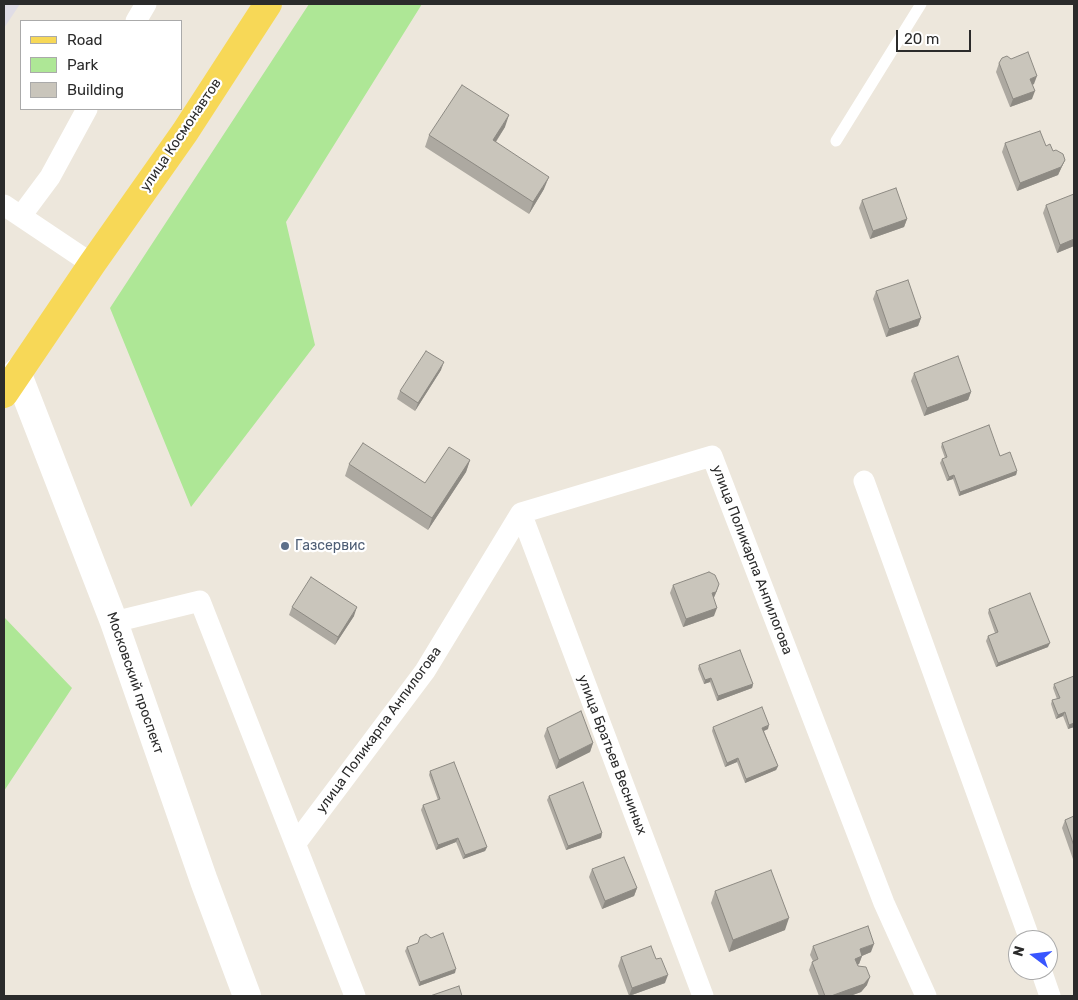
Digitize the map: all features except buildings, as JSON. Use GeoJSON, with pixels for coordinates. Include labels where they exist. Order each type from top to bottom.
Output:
{"type":"FeatureCollection","features":[{"type":"Feature","properties":{"kind":"main road","name":"улица Космонавтов"},"geometry":{"type":"LineString","coordinates":[[11,383],[185,132],[268,4]]}},
{"type":"Feature","properties":{"kind":"main road","name":"Московский проспект"},"geometry":{"type":"LineString","coordinates":[[11,383],[114,622],[204,881],[247,996]]}},
{"type":"Feature","properties":{"kind":"street"},"geometry":{"type":"LineString","coordinates":[[137,20],[146,4]]}},
{"type":"Feature","properties":{"kind":"street"},"geometry":{"type":"LineString","coordinates":[[86,110],[50,177],[13,210],[92,264]]}},
{"type":"Feature","properties":{"kind":"street","name":"улица Поликарпа Анпилогова"},"geometry":{"type":"LineString","coordinates":[[296,843],[425,671],[521,513],[712,456],[884,903],[926,996]]}},
{"type":"Feature","properties":{"kind":"street"},"geometry":{"type":"LineString","coordinates":[[864,481],[1026,930]]}},
{"type":"Feature","properties":{"kind":"street","name":"улица Братьев Весниных"},"geometry":{"type":"LineString","coordinates":[[521,513],[703,996]]}},
{"type":"Feature","properties":{"kind":"street"},"geometry":{"type":"LineString","coordinates":[[114,622],[200,601],[355,996]]}},
{"type":"Feature","properties":{"kind":"street"},"geometry":{"type":"LineString","coordinates":[[1044,980],[1050,996]]}},
{"type":"Feature","properties":{"kind":"lane"},"geometry":{"type":"LineString","coordinates":[[836,141],[921,4]]}},
{"type":"Feature","properties":{"kind":"shaded area"},"geometry":{"type":"Polygon","coordinates":[[[4,4],[20,4],[4,28],[4,4]]]}},
{"type":"Feature","properties":{"kind":"green space"},"geometry":{"type":"Polygon","coordinates":[[[309,4],[422,4],[286,222],[315,345],[191,507],[110,308],[309,4]]]}},
{"type":"Feature","properties":{"kind":"green space"},"geometry":{"type":"Polygon","coordinates":[[[4,617],[72,688],[4,791],[4,617]]]}},
{"type":"Feature","properties":{"kind":"place","name":"Газсервис"},"geometry":{"type":"Point","coordinates":[285,546]}}]}
